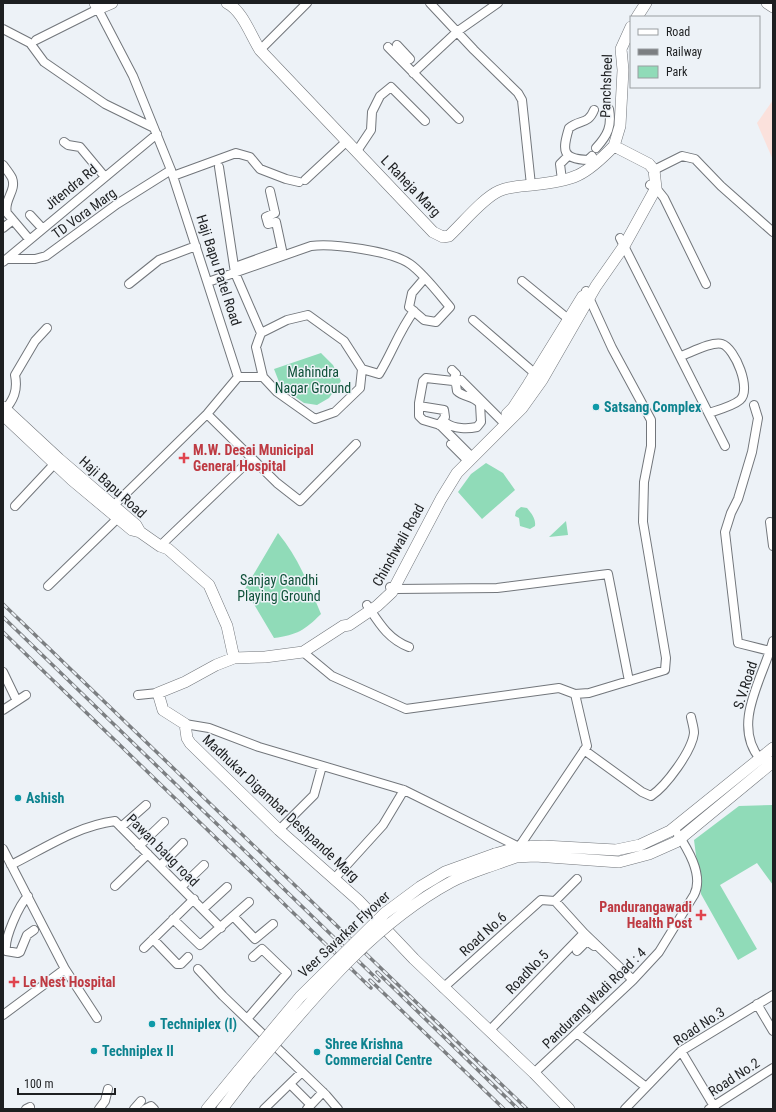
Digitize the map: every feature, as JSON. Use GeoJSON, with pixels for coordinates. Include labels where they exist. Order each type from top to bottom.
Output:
{"type":"FeatureCollection","features":[{"type":"Feature","properties":{"kind":"street"},"geometry":{"type":"LineString","coordinates":[[36,40],[97,6],[112,3]]}},
{"type":"Feature","properties":{"kind":"street","name":"L Raheja Marg"},"geometry":{"type":"LineString","coordinates":[[227,3],[231,5],[239,15],[260,50],[434,232],[442,237],[449,236],[488,198],[498,191],[521,185],[572,179],[587,172],[614,146]]}},
{"type":"Feature","properties":{"kind":"street"},"geometry":{"type":"LineString","coordinates":[[260,50],[307,3]]}},
{"type":"Feature","properties":{"kind":"street"},"geometry":{"type":"LineString","coordinates":[[413,73],[458,31],[498,3]]}},
{"type":"Feature","properties":{"kind":"street"},"geometry":{"type":"LineString","coordinates":[[638,16],[646,3]]}},
{"type":"Feature","properties":{"kind":"street"},"geometry":{"type":"LineString","coordinates":[[767,3],[773,7]]}},
{"type":"Feature","properties":{"kind":"street"},"geometry":{"type":"LineString","coordinates":[[434,4],[474,50],[518,92],[522,100],[531,185]]}},
{"type":"Feature","properties":{"kind":"street","name":"Haji Bapu Patel Road"},"geometry":{"type":"LineString","coordinates":[[97,6],[133,76],[172,173],[238,377]]}},
{"type":"Feature","properties":{"kind":"street"},"geometry":{"type":"LineString","coordinates":[[3,29],[30,43],[44,62],[105,104],[156,131]]}},
{"type":"Feature","properties":{"kind":"street","name":"Panchsheel"},"geometry":{"type":"LineString","coordinates":[[614,146],[620,126],[615,109],[623,70],[621,49],[630,29]]}},
{"type":"Feature","properties":{"kind":"street"},"geometry":{"type":"LineString","coordinates":[[397,45],[400,54],[413,73],[459,119]]}},
{"type":"Feature","properties":{"kind":"street"},"geometry":{"type":"LineString","coordinates":[[388,47],[410,59]]}},
{"type":"Feature","properties":{"kind":"street"},"geometry":{"type":"LineString","coordinates":[[357,151],[371,130],[372,112],[380,96],[391,87],[425,121]]}},
{"type":"Feature","properties":{"kind":"street"},"geometry":{"type":"LineString","coordinates":[[592,156],[588,160],[573,159],[568,156],[565,150],[569,128],[575,124],[586,122],[591,116],[592,110],[615,109],[609,132],[596,148]]}},
{"type":"Feature","properties":{"kind":"street","name":"Jitendra Rd"},"geometry":{"type":"LineString","coordinates":[[5,261],[42,228],[105,177],[156,131]]}},
{"type":"Feature","properties":{"kind":"street"},"geometry":{"type":"LineString","coordinates":[[603,140],[649,164],[654,180],[706,284]]}},
{"type":"Feature","properties":{"kind":"street","name":"TD Vora Marg"},"geometry":{"type":"LineString","coordinates":[[5,261],[46,256],[117,204],[172,173],[236,153],[250,157],[260,169],[286,179],[302,181],[347,141]]}},
{"type":"Feature","properties":{"kind":"street"},"geometry":{"type":"LineString","coordinates":[[64,142],[68,145],[80,147],[105,177]]}},
{"type":"Feature","properties":{"kind":"street"},"geometry":{"type":"LineString","coordinates":[[562,180],[560,164],[568,156]]}},
{"type":"Feature","properties":{"kind":"street"},"geometry":{"type":"LineString","coordinates":[[425,522],[437,491],[450,471],[468,457],[503,422],[538,377],[588,294],[622,242],[654,180],[682,156],[695,159],[721,186],[773,232]]}},
{"type":"Feature","properties":{"kind":"street"},"geometry":{"type":"LineString","coordinates":[[3,165],[12,178],[13,189],[5,208],[29,239]]}},
{"type":"Feature","properties":{"kind":"street"},"geometry":{"type":"LineString","coordinates":[[219,167],[235,270],[261,333],[256,347],[263,376],[277,392],[315,418],[335,412],[360,388],[362,369],[344,341],[308,315],[287,320],[261,333]]}},
{"type":"Feature","properties":{"kind":"street"},"geometry":{"type":"LineString","coordinates":[[208,282],[282,250],[276,222],[268,224],[266,217],[275,213],[270,190]]}},
{"type":"Feature","properties":{"kind":"street"},"geometry":{"type":"LineString","coordinates":[[30,215],[42,228]]}},
{"type":"Feature","properties":{"kind":"street"},"geometry":{"type":"LineString","coordinates":[[3,228],[13,220]]}},
{"type":"Feature","properties":{"kind":"street"},"geometry":{"type":"LineString","coordinates":[[622,242],[681,356],[725,446]]}},
{"type":"Feature","properties":{"kind":"street"},"geometry":{"type":"LineString","coordinates":[[235,270],[311,246],[322,244],[377,252],[410,264],[450,306],[436,322],[424,320],[409,306],[412,292],[424,279]]}},
{"type":"Feature","properties":{"kind":"street"},"geometry":{"type":"LineString","coordinates":[[128,284],[159,260],[196,246]]}},
{"type":"Feature","properties":{"kind":"street"},"geometry":{"type":"LineString","coordinates":[[522,281],[571,322]]}},
{"type":"Feature","properties":{"kind":"street"},"geometry":{"type":"LineString","coordinates":[[303,652],[332,676],[406,709],[559,688],[575,694],[588,694],[664,670],[666,658],[643,522],[644,482],[651,446],[651,420],[612,348],[588,294]]}},
{"type":"Feature","properties":{"kind":"street"},"geometry":{"type":"LineString","coordinates":[[362,369],[379,374],[389,358],[404,324],[414,311]]}},
{"type":"Feature","properties":{"kind":"street"},"geometry":{"type":"LineString","coordinates":[[473,320],[538,377]]}},
{"type":"Feature","properties":{"kind":"street"},"geometry":{"type":"LineString","coordinates":[[4,411],[14,399],[17,387],[14,375],[35,341],[47,328]]}},
{"type":"Feature","properties":{"kind":"street"},"geometry":{"type":"LineString","coordinates":[[681,356],[714,343],[722,344],[730,350],[737,362],[744,381],[745,393],[740,400],[709,413]]}},
{"type":"Feature","properties":{"kind":"street"},"geometry":{"type":"LineString","coordinates":[[452,370],[456,374],[457,380],[457,391],[461,395],[472,397],[478,401],[480,422],[477,427],[469,429],[449,426],[423,420],[419,416],[423,381],[426,378],[457,380],[503,422]]}},
{"type":"Feature","properties":{"kind":"street"},"geometry":{"type":"LineString","coordinates":[[111,508],[207,414],[238,377],[263,376]]}},
{"type":"Feature","properties":{"kind":"street"},"geometry":{"type":"LineString","coordinates":[[754,405],[758,418],[752,452],[738,500],[731,512],[725,532],[738,643],[770,652]]}},
{"type":"Feature","properties":{"kind":"street"},"geometry":{"type":"LineString","coordinates":[[419,406],[444,410],[445,417],[442,424]]}},
{"type":"Feature","properties":{"kind":"street","name":"Haji Bapu Road"},"geometry":{"type":"LineString","coordinates":[[4,411],[57,461],[111,508],[140,532],[160,546],[168,549],[209,584],[227,626],[234,658]]}},
{"type":"Feature","properties":{"kind":"street"},"geometry":{"type":"LineString","coordinates":[[207,414],[252,458],[300,501],[356,444]]}},
{"type":"Feature","properties":{"kind":"street"},"geometry":{"type":"LineString","coordinates":[[442,424],[468,457]]}},
{"type":"Feature","properties":{"kind":"street"},"geometry":{"type":"LineString","coordinates":[[451,444],[468,457]]}},
{"type":"Feature","properties":{"kind":"street","name":"Chinchwali Road"},"geometry":{"type":"LineString","coordinates":[[158,693],[185,682],[216,665],[234,658],[265,657],[303,652],[343,626],[348,626],[392,588],[425,522],[468,457]]}},
{"type":"Feature","properties":{"kind":"street"},"geometry":{"type":"LineString","coordinates":[[160,546],[252,458]]}},
{"type":"Feature","properties":{"kind":"street"},"geometry":{"type":"LineString","coordinates":[[15,506],[57,461]]}},
{"type":"Feature","properties":{"kind":"street","name":"Haji Bapu Road"},"geometry":{"type":"LineString","coordinates":[[111,508],[118,518],[130,524]]}},
{"type":"Feature","properties":{"kind":"street"},"geometry":{"type":"LineString","coordinates":[[48,586],[118,518]]}},
{"type":"Feature","properties":{"kind":"street"},"geometry":{"type":"LineString","coordinates":[[770,522],[773,546]]}},
{"type":"Feature","properties":{"kind":"street"},"geometry":{"type":"LineString","coordinates":[[392,588],[497,588],[608,574],[629,681]]}},
{"type":"Feature","properties":{"kind":"street"},"geometry":{"type":"LineString","coordinates":[[369,608],[384,631],[401,644],[410,647]]}},
{"type":"Feature","properties":{"kind":"street","name":"S.V.Road"},"geometry":{"type":"LineString","coordinates":[[760,759],[751,745],[748,725],[749,711],[773,641]]}},
{"type":"Feature","properties":{"kind":"street"},"geometry":{"type":"LineString","coordinates":[[3,672],[17,700]]}},
{"type":"Feature","properties":{"kind":"street"},"geometry":{"type":"LineString","coordinates":[[138,695],[158,693],[163,710],[185,724]]}},
{"type":"Feature","properties":{"kind":"street"},"geometry":{"type":"LineString","coordinates":[[519,847],[587,746],[575,694]]}},
{"type":"Feature","properties":{"kind":"street"},"geometry":{"type":"LineString","coordinates":[[3,710],[26,695]]}},
{"type":"Feature","properties":{"kind":"street"},"geometry":{"type":"LineString","coordinates":[[584,750],[642,792],[651,796],[661,788],[684,757],[694,732],[691,717]]}},
{"type":"Feature","properties":{"kind":"street","name":"Madhukar Digambar Deshpande Marg"},"geometry":{"type":"LineString","coordinates":[[519,847],[404,790],[259,747],[209,728],[185,724],[187,738],[190,743],[279,830],[358,900],[443,988],[490,1030],[569,1109]]}},
{"type":"Feature","properties":{"kind":"street"},"geometry":{"type":"LineString","coordinates":[[497,858],[519,847],[544,846],[616,850],[640,845],[672,829],[773,748]]}},
{"type":"Feature","properties":{"kind":"street"},"geometry":{"type":"LineString","coordinates":[[497,858],[535,856],[619,862],[649,854],[679,840],[773,762]]}},
{"type":"Feature","properties":{"kind":"street"},"geometry":{"type":"LineString","coordinates":[[279,830],[314,794],[322,766]]}},
{"type":"Feature","properties":{"kind":"street"},"geometry":{"type":"LineString","coordinates":[[334,879],[383,825],[404,790]]}},
{"type":"Feature","properties":{"kind":"street"},"geometry":{"type":"LineString","coordinates":[[121,827],[146,804]]}},
{"type":"Feature","properties":{"kind":"street","name":"Pawan baug road"},"geometry":{"type":"LineString","coordinates":[[11,865],[95,824],[115,821],[221,928]]}},
{"type":"Feature","properties":{"kind":"street"},"geometry":{"type":"LineString","coordinates":[[139,846],[164,822]]}},
{"type":"Feature","properties":{"kind":"street"},"geometry":{"type":"LineString","coordinates":[[672,829],[679,840]]}},
{"type":"Feature","properties":{"kind":"street","name":"Pandurang Wadi Road : 4"},"geometry":{"type":"LineString","coordinates":[[534,1074],[633,980],[659,952],[697,889],[694,866],[679,840]]}},
{"type":"Feature","properties":{"kind":"street"},"geometry":{"type":"LineString","coordinates":[[160,866],[183,843]]}},
{"type":"Feature","properties":{"kind":"street"},"geometry":{"type":"LineString","coordinates":[[3,849],[66,969],[97,1018]]}},
{"type":"Feature","properties":{"kind":"street"},"geometry":{"type":"LineString","coordinates":[[115,886],[148,854]]}},
{"type":"Feature","properties":{"kind":"street","name":"Veer Savarkar Flyover"},"geometry":{"type":"LineString","coordinates":[[233,1086],[321,991],[388,925],[410,908],[452,882],[497,858]]}},
{"type":"Feature","properties":{"kind":"street"},"geometry":{"type":"LineString","coordinates":[[181,887],[204,865]]}},
{"type":"Feature","properties":{"kind":"street"},"geometry":{"type":"LineString","coordinates":[[577,880],[555,901],[584,933],[633,980]]}},
{"type":"Feature","properties":{"kind":"street"},"geometry":{"type":"LineString","coordinates":[[203,909],[227,887]]}},
{"type":"Feature","properties":{"kind":"street"},"geometry":{"type":"LineString","coordinates":[[28,896],[21,905],[12,922],[6,951],[20,952],[27,934],[34,930]]}},
{"type":"Feature","properties":{"kind":"street"},"geometry":{"type":"LineString","coordinates":[[144,948],[194,900]]}},
{"type":"Feature","properties":{"kind":"street","name":"Road No.6"},"geometry":{"type":"LineString","coordinates":[[443,988],[541,900],[555,901]]}},
{"type":"Feature","properties":{"kind":"street"},"geometry":{"type":"LineString","coordinates":[[173,919],[198,945],[202,944],[221,928],[249,902]]}},
{"type":"Feature","properties":{"kind":"street"},"geometry":{"type":"LineString","coordinates":[[234,917],[255,939],[273,924]]}},
{"type":"Feature","properties":{"kind":"street","name":"RoadNo.5"},"geometry":{"type":"LineString","coordinates":[[490,1030],[578,946],[584,933]]}},
{"type":"Feature","properties":{"kind":"street"},"geometry":{"type":"LineString","coordinates":[[153,939],[179,965],[188,957]]}},
{"type":"Feature","properties":{"kind":"street"},"geometry":{"type":"LineString","coordinates":[[578,946],[588,941],[602,955]]}},
{"type":"Feature","properties":{"kind":"street"},"geometry":{"type":"LineString","coordinates":[[247,1019],[287,973],[262,949],[253,958]]}},
{"type":"Feature","properties":{"kind":"street"},"geometry":{"type":"LineString","coordinates":[[198,968],[247,1019],[323,1092],[338,1109]]}},
{"type":"Feature","properties":{"kind":"street"},"geometry":{"type":"LineString","coordinates":[[3,1015],[66,969]]}},
{"type":"Feature","properties":{"kind":"street","name":"Road No.3"},"geometry":{"type":"LineString","coordinates":[[626,1109],[681,1051],[773,995]]}},
{"type":"Feature","properties":{"kind":"street"},"geometry":{"type":"LineString","coordinates":[[757,1004],[773,1031]]}},
{"type":"Feature","properties":{"kind":"street"},"geometry":{"type":"LineString","coordinates":[[578,1033],[646,1087]]}},
{"type":"Feature","properties":{"kind":"street"},"geometry":{"type":"LineString","coordinates":[[681,1051],[712,1108]]}},
{"type":"Feature","properties":{"kind":"street","name":"Road No.2"},"geometry":{"type":"LineString","coordinates":[[712,1108],[773,1068]]}},
{"type":"Feature","properties":{"kind":"street"},"geometry":{"type":"LineString","coordinates":[[264,1109],[302,1072]]}},
{"type":"Feature","properties":{"kind":"street"},"geometry":{"type":"LineString","coordinates":[[290,1084],[309,1107],[323,1092]]}},
{"type":"Feature","properties":{"kind":"street"},"geometry":{"type":"LineString","coordinates":[[207,1109],[233,1086]]}},
{"type":"Feature","properties":{"kind":"street"},"geometry":{"type":"LineString","coordinates":[[212,1109],[233,1086]]}},
{"type":"Feature","properties":{"kind":"street"},"geometry":{"type":"LineString","coordinates":[[216,1109],[233,1086]]}},
{"type":"Feature","properties":{"kind":"street"},"geometry":{"type":"LineString","coordinates":[[222,1109],[233,1086]]}},
{"type":"Feature","properties":{"kind":"street"},"geometry":{"type":"LineString","coordinates":[[99,1109],[105,1101],[108,1089]]}},
{"type":"Feature","properties":{"kind":"street"},"geometry":{"type":"LineString","coordinates":[[134,1109],[141,1101]]}},
{"type":"Feature","properties":{"kind":"street"},"geometry":{"type":"LineString","coordinates":[[145,1109],[151,1106],[154,1109]]}},
{"type":"Feature","properties":{"kind":"shaded area"},"geometry":{"type":"Polygon","coordinates":[[[773,100],[773,160],[757,123],[773,100]]]}},
{"type":"Feature","properties":{"kind":"green space","name":"Mahindra Nagar Ground"},"geometry":{"type":"Polygon","coordinates":[[[321,353],[333,365],[341,381],[329,398],[317,405],[304,403],[281,387],[274,369],[321,353]]]}},
{"type":"Feature","properties":{"kind":"green space"},"geometry":{"type":"Polygon","coordinates":[[[486,463],[503,473],[515,490],[482,519],[458,492],[471,474],[486,463]]]}},
{"type":"Feature","properties":{"kind":"green space"},"geometry":{"type":"Polygon","coordinates":[[[521,507],[527,508],[532,514],[535,526],[530,529],[520,526],[519,518],[515,516],[516,511],[521,507]]]}},
{"type":"Feature","properties":{"kind":"green space"},"geometry":{"type":"Polygon","coordinates":[[[566,521],[568,535],[549,537],[566,521]]]}},
{"type":"Feature","properties":{"kind":"green space","name":"Sanjay Gandhi Playing Ground"},"geometry":{"type":"Polygon","coordinates":[[[278,533],[297,562],[321,614],[300,631],[274,638],[245,589],[278,533]]]}},
{"type":"Feature","properties":{"kind":"green space"},"geometry":{"type":"Polygon","coordinates":[[[773,805],[773,885],[757,863],[720,885],[757,949],[738,960],[701,894],[694,840],[739,806],[773,805]]]}},
{"type":"Feature","properties":{"kind":"railway"},"geometry":{"type":"LineString","coordinates":[[3,604],[527,1109]]}},
{"type":"Feature","properties":{"kind":"railway"},"geometry":{"type":"LineString","coordinates":[[3,617],[379,981]]}},
{"type":"Feature","properties":{"kind":"railway"},"geometry":{"type":"LineString","coordinates":[[3,632],[371,988]]}},
{"type":"Feature","properties":{"kind":"railway"},"geometry":{"type":"LineString","coordinates":[[377,972],[518,1109]]}},
{"type":"Feature","properties":{"kind":"railway"},"geometry":{"type":"LineString","coordinates":[[370,980],[504,1109]]}},
{"type":"Feature","properties":{"kind":"place","name":"Satsang Complex"},"geometry":{"type":"Point","coordinates":[596,407]}},
{"type":"Feature","properties":{"kind":"place","name":"M.W. Desai Municipal General Hospital"},"geometry":{"type":"Point","coordinates":[184,458]}},
{"type":"Feature","properties":{"kind":"place","name":"Ashish"},"geometry":{"type":"Point","coordinates":[18,798]}},
{"type":"Feature","properties":{"kind":"place","name":"Pandurangawadi Health Post"},"geometry":{"type":"Point","coordinates":[701,915]}},
{"type":"Feature","properties":{"kind":"place","name":"Le Nest Hospital"},"geometry":{"type":"Point","coordinates":[14,982]}},
{"type":"Feature","properties":{"kind":"place","name":"Techniplex (I)"},"geometry":{"type":"Point","coordinates":[152,1024]}},
{"type":"Feature","properties":{"kind":"place","name":"Techniplex II"},"geometry":{"type":"Point","coordinates":[94,1051]}},
{"type":"Feature","properties":{"kind":"place","name":"Shree Krishna Commercial Centre"},"geometry":{"type":"Point","coordinates":[317,1052]}}]}
